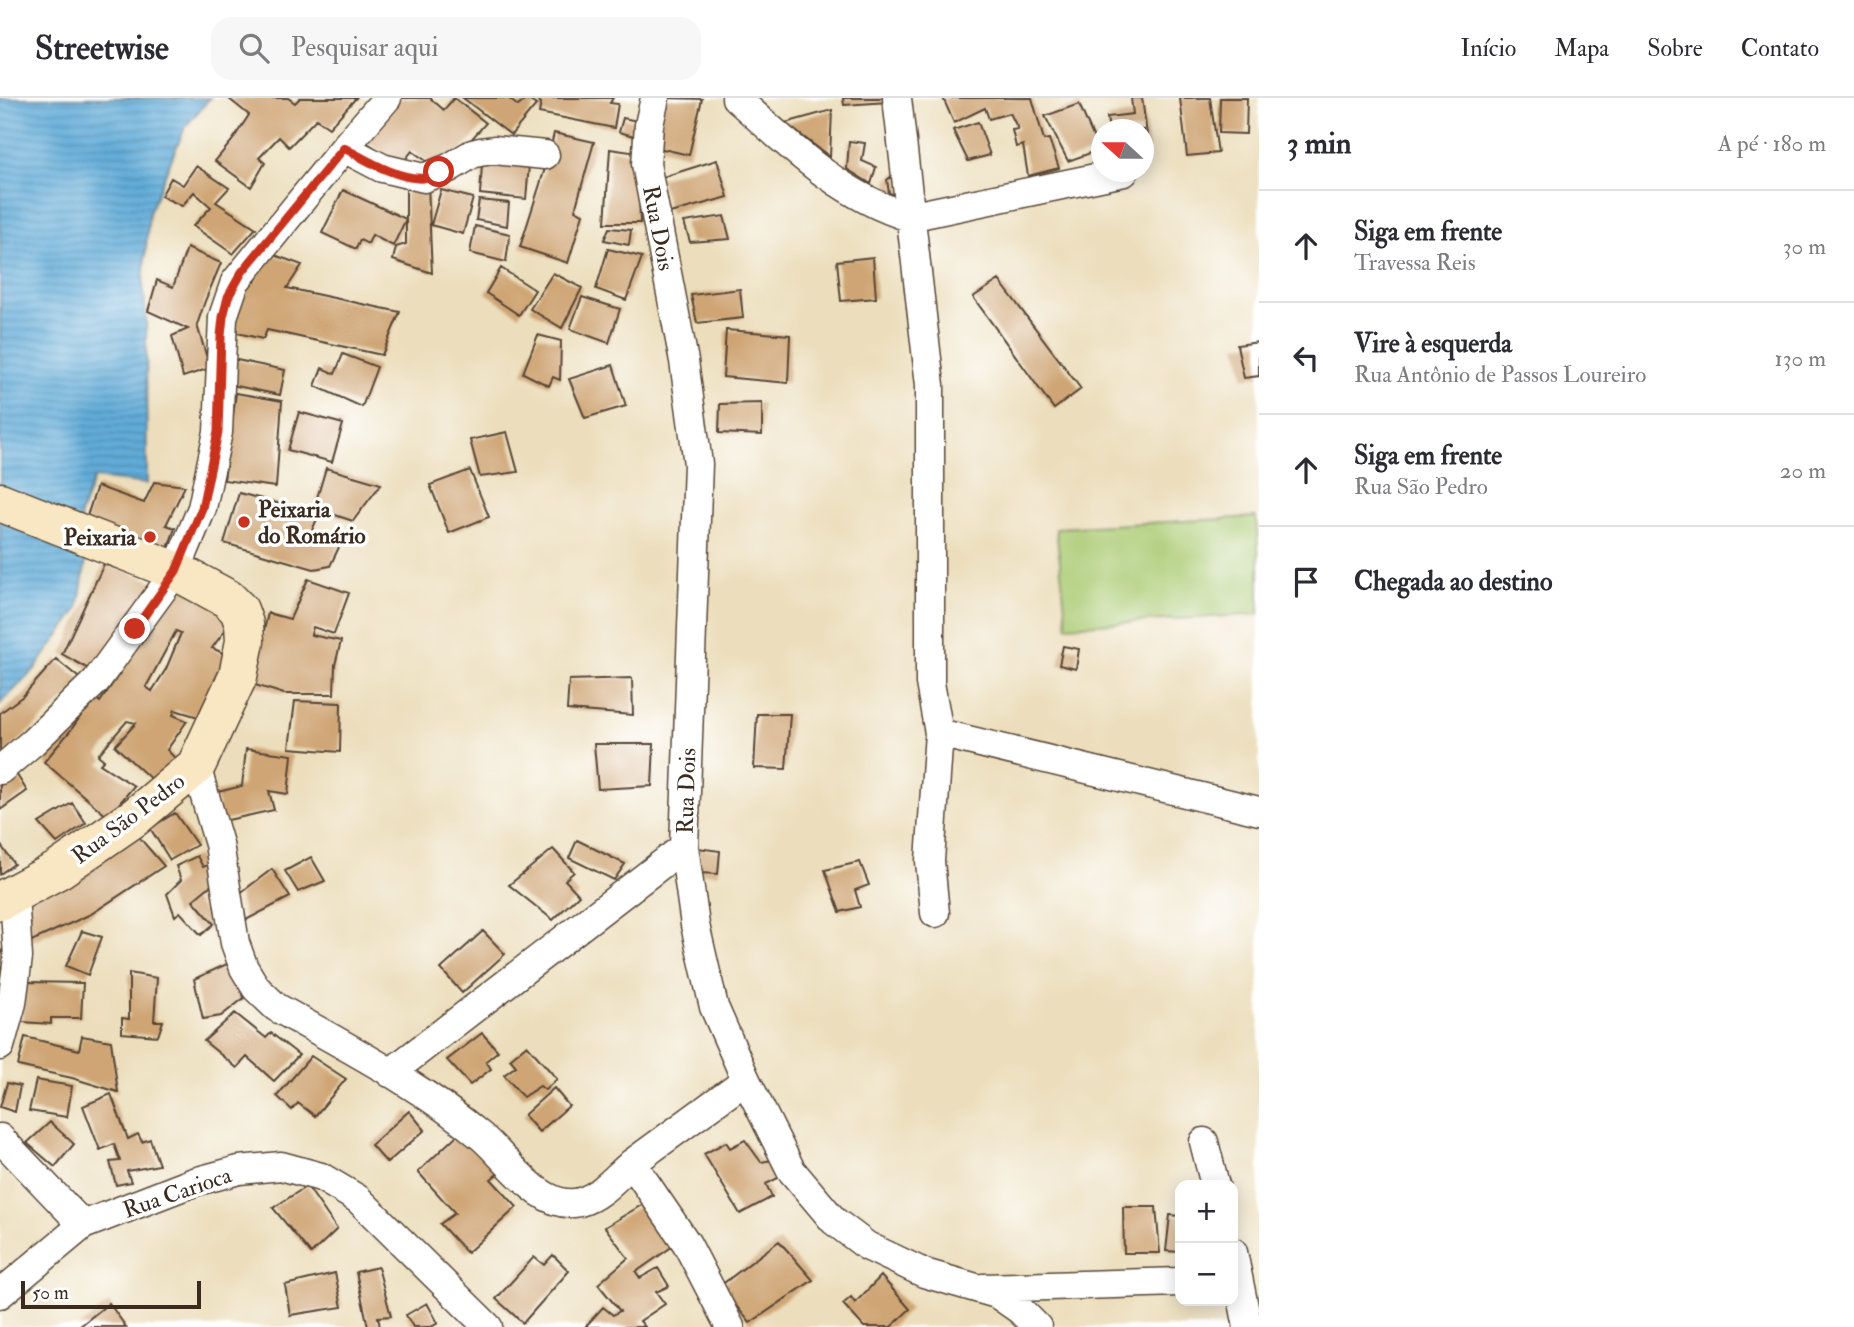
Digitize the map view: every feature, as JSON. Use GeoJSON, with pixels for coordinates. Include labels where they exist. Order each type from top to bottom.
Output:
{"type":"FeatureCollection","features":[{"type":"Feature","properties":{"kind":"street"},"geometry":{"type":"LineString","coordinates":[[0,770],[96,681],[176,571],[202,508],[218,432],[221,336],[228,297],[242,272],[387,98]]}},
{"type":"Feature","properties":{"kind":"street","name":"Rua Dois"},"geometry":{"type":"LineString","coordinates":[[655,98],[649,125],[646,164],[686,372],[698,464],[684,847],[695,925],[714,1007],[746,1080],[791,1170],[834,1221],[867,1246],[924,1273],[997,1294],[1020,1310],[1037,1327]]}},
{"type":"Feature","properties":{"kind":"street"},"geometry":{"type":"LineString","coordinates":[[736,98],[834,181],[878,206],[909,217],[1091,179]]}},
{"type":"Feature","properties":{"kind":"street"},"geometry":{"type":"LineString","coordinates":[[897,98],[930,385],[930,683],[939,733],[930,861],[935,913]]}},
{"type":"Feature","properties":{"kind":"street"},"geometry":{"type":"LineString","coordinates":[[344,148],[382,168],[424,178],[480,152],[494,150],[545,155]]}},
{"type":"Feature","properties":{"kind":"street"},"geometry":{"type":"LineString","coordinates":[[0,502],[176,571]]}},
{"type":"Feature","properties":{"kind":"street","name":"Rua São Pedro"},"geometry":{"type":"LineString","coordinates":[[7,898],[58,870],[135,817],[196,766],[238,676],[246,641],[239,610],[228,599],[176,571]]}},
{"type":"Feature","properties":{"kind":"street"},"geometry":{"type":"LineString","coordinates":[[939,733],[1259,811]]}},
{"type":"Feature","properties":{"kind":"street"},"geometry":{"type":"LineString","coordinates":[[196,766],[219,844],[235,943],[244,968],[256,988],[276,1007],[443,1107],[483,1138],[535,1190],[565,1203],[580,1202],[597,1195],[632,1163],[746,1080]]}},
{"type":"Feature","properties":{"kind":"street"},"geometry":{"type":"LineString","coordinates":[[390,1073],[684,847]]}},
{"type":"Feature","properties":{"kind":"street"},"geometry":{"type":"LineString","coordinates":[[0,1046],[12,1003],[18,957],[7,898]]}},
{"type":"Feature","properties":{"kind":"street"},"geometry":{"type":"LineString","coordinates":[[0,1138],[83,1225]]}},
{"type":"Feature","properties":{"kind":"street"},"geometry":{"type":"LineString","coordinates":[[1204,1142],[1215,1180]]}},
{"type":"Feature","properties":{"kind":"street"},"geometry":{"type":"LineString","coordinates":[[632,1163],[687,1244],[730,1327]]}},
{"type":"Feature","properties":{"kind":"street","name":"Rua Carioca"},"geometry":{"type":"LineString","coordinates":[[0,1294],[83,1225],[194,1182],[239,1170],[281,1166],[321,1177],[358,1199],[488,1327]]}},
{"type":"Feature","properties":{"kind":"street"},"geometry":{"type":"LineString","coordinates":[[976,1288],[1175,1282]]}},
{"type":"Feature","properties":{"kind":"street"},"geometry":{"type":"LineString","coordinates":[[1238,1289],[1248,1327]]}},
{"type":"Feature","properties":{"kind":"green space"},"geometry":{"type":"Polygon","coordinates":[[[1256,517],[1259,614],[1067,626],[1056,528],[1256,517]]]}},
{"type":"Feature","properties":{"kind":"water"},"geometry":{"type":"Polygon","coordinates":[[[0,98],[210,98],[185,127],[149,213],[143,283],[146,319],[147,484],[94,478],[80,515],[86,560],[78,609],[34,670],[0,704],[0,98]]]}},
{"type":"Feature","properties":{"kind":"building"},"geometry":{"type":"Polygon","coordinates":[[[228,98],[288,98],[295,103],[300,98],[356,98],[329,128],[316,119],[289,147],[279,137],[259,158],[265,163],[251,187],[215,161],[249,115],[228,98]]]}},
{"type":"Feature","properties":{"kind":"building"},"geometry":{"type":"Polygon","coordinates":[[[401,98],[430,98],[444,110],[454,98],[486,123],[451,162],[438,169],[412,151],[401,165],[366,142],[401,98]]]}},
{"type":"Feature","properties":{"kind":"building"},"geometry":{"type":"Polygon","coordinates":[[[463,98],[508,98],[518,106],[527,99],[536,105],[511,135],[463,98]]]}},
{"type":"Feature","properties":{"kind":"building"},"geometry":{"type":"Polygon","coordinates":[[[535,98],[613,98],[610,103],[618,104],[614,128],[539,113],[541,103],[535,98]]]}},
{"type":"Feature","properties":{"kind":"building"},"geometry":{"type":"Polygon","coordinates":[[[665,98],[702,99],[689,155],[654,147],[665,98]]]}},
{"type":"Feature","properties":{"kind":"building"},"geometry":{"type":"Polygon","coordinates":[[[843,98],[888,98],[888,102],[844,105],[843,98]]]}},
{"type":"Feature","properties":{"kind":"building"},"geometry":{"type":"Polygon","coordinates":[[[943,98],[1032,98],[1044,140],[1049,139],[1059,168],[1028,176],[1023,145],[1016,147],[1012,130],[1018,129],[1010,113],[989,119],[985,108],[954,123],[943,98]]]}},
{"type":"Feature","properties":{"kind":"building"},"geometry":{"type":"Polygon","coordinates":[[[1131,98],[1142,98],[1145,119],[1107,119],[1107,117],[1133,114],[1131,98]]]}},
{"type":"Feature","properties":{"kind":"building"},"geometry":{"type":"Polygon","coordinates":[[[1180,98],[1210,98],[1218,153],[1187,156],[1180,98]]]}},
{"type":"Feature","properties":{"kind":"building"},"geometry":{"type":"Polygon","coordinates":[[[1220,98],[1247,98],[1246,134],[1219,133],[1220,98]]]}},
{"type":"Feature","properties":{"kind":"building"},"geometry":{"type":"Polygon","coordinates":[[[1079,104],[1091,132],[1091,153],[1068,161],[1045,116],[1079,104]]]}},
{"type":"Feature","properties":{"kind":"building"},"geometry":{"type":"Polygon","coordinates":[[[832,110],[830,157],[785,123],[832,110]]]}},
{"type":"Feature","properties":{"kind":"building"},"geometry":{"type":"Polygon","coordinates":[[[623,118],[642,122],[638,137],[619,132],[623,118]]]}},
{"type":"Feature","properties":{"kind":"building"},"geometry":{"type":"Polygon","coordinates":[[[978,122],[990,155],[968,161],[953,130],[978,122]]]}},
{"type":"Feature","properties":{"kind":"building"},"geometry":{"type":"Polygon","coordinates":[[[554,133],[594,142],[575,210],[583,214],[568,263],[520,247],[554,133]]]}},
{"type":"Feature","properties":{"kind":"building"},"geometry":{"type":"Polygon","coordinates":[[[849,141],[865,143],[862,161],[876,167],[871,184],[847,169],[849,141]]]}},
{"type":"Feature","properties":{"kind":"building"},"geometry":{"type":"Polygon","coordinates":[[[610,149],[638,153],[640,223],[605,223],[610,149]]]}},
{"type":"Feature","properties":{"kind":"building"},"geometry":{"type":"Polygon","coordinates":[[[717,160],[728,197],[670,213],[660,178],[717,160]]]}},
{"type":"Feature","properties":{"kind":"building"},"geometry":{"type":"Polygon","coordinates":[[[482,165],[529,165],[526,199],[480,194],[482,165]]]}},
{"type":"Feature","properties":{"kind":"building"},"geometry":{"type":"Polygon","coordinates":[[[196,166],[229,188],[216,202],[256,228],[233,254],[193,226],[211,207],[194,192],[182,206],[161,196],[171,178],[183,185],[196,166]]]}},
{"type":"Feature","properties":{"kind":"building"},"geometry":{"type":"Polygon","coordinates":[[[901,169],[904,197],[889,193],[887,180],[901,169]]]}},
{"type":"Feature","properties":{"kind":"building"},"geometry":{"type":"Polygon","coordinates":[[[406,181],[428,185],[432,273],[393,260],[396,247],[406,244],[406,181]]]}},
{"type":"Feature","properties":{"kind":"building"},"geometry":{"type":"Polygon","coordinates":[[[343,190],[406,219],[393,246],[372,235],[368,244],[360,240],[356,249],[322,233],[343,190]]]}},
{"type":"Feature","properties":{"kind":"building"},"geometry":{"type":"Polygon","coordinates":[[[441,190],[473,198],[463,234],[431,225],[441,190]]]}},
{"type":"Feature","properties":{"kind":"building"},"geometry":{"type":"Polygon","coordinates":[[[479,200],[509,203],[507,226],[476,220],[479,200]]]}},
{"type":"Feature","properties":{"kind":"building"},"geometry":{"type":"Polygon","coordinates":[[[724,216],[730,239],[690,242],[684,222],[724,216]]]}},
{"type":"Feature","properties":{"kind":"building"},"geometry":{"type":"Polygon","coordinates":[[[475,226],[510,234],[506,262],[470,253],[475,226]]]}},
{"type":"Feature","properties":{"kind":"building"},"geometry":{"type":"Polygon","coordinates":[[[609,228],[631,230],[629,245],[604,240],[609,228]]]}},
{"type":"Feature","properties":{"kind":"building"},"geometry":{"type":"Polygon","coordinates":[[[187,248],[221,263],[197,325],[210,368],[183,377],[172,336],[188,329],[148,311],[157,280],[173,287],[187,248]]]}},
{"type":"Feature","properties":{"kind":"building"},"geometry":{"type":"Polygon","coordinates":[[[608,249],[642,257],[626,300],[596,289],[608,249]]]}},
{"type":"Feature","properties":{"kind":"building"},"geometry":{"type":"Polygon","coordinates":[[[269,253],[302,265],[287,288],[400,312],[382,355],[267,330],[263,339],[229,331],[247,280],[255,282],[269,253]]]}},
{"type":"Feature","properties":{"kind":"building"},"geometry":{"type":"Polygon","coordinates":[[[873,257],[876,298],[841,301],[837,261],[873,257]]]}},
{"type":"Feature","properties":{"kind":"building"},"geometry":{"type":"Polygon","coordinates":[[[501,268],[535,290],[519,315],[486,293],[501,268]]]}},
{"type":"Feature","properties":{"kind":"building"},"geometry":{"type":"Polygon","coordinates":[[[553,273],[582,288],[562,328],[530,309],[553,273]]]}},
{"type":"Feature","properties":{"kind":"building"},"geometry":{"type":"Polygon","coordinates":[[[999,280],[1081,389],[1054,409],[973,297],[999,280]]]}},
{"type":"Feature","properties":{"kind":"building"},"geometry":{"type":"Polygon","coordinates":[[[740,289],[743,318],[697,323],[691,295],[740,289]]]}},
{"type":"Feature","properties":{"kind":"building"},"geometry":{"type":"Polygon","coordinates":[[[582,297],[620,309],[609,343],[570,329],[582,297]]]}},
{"type":"Feature","properties":{"kind":"building"},"geometry":{"type":"Polygon","coordinates":[[[726,330],[790,335],[788,383],[723,377],[726,330]]]}},
{"type":"Feature","properties":{"kind":"building"},"geometry":{"type":"Polygon","coordinates":[[[538,335],[561,341],[560,380],[553,377],[549,386],[523,373],[538,335]]]}},
{"type":"Feature","properties":{"kind":"building"},"geometry":{"type":"Polygon","coordinates":[[[1259,342],[1259,376],[1244,378],[1237,345],[1259,342]]]}},
{"type":"Feature","properties":{"kind":"building"},"geometry":{"type":"Polygon","coordinates":[[[343,354],[377,367],[362,407],[315,386],[322,368],[335,374],[343,354]]]}},
{"type":"Feature","properties":{"kind":"building"},"geometry":{"type":"Polygon","coordinates":[[[232,359],[285,370],[280,395],[227,384],[232,359]]]}},
{"type":"Feature","properties":{"kind":"building"},"geometry":{"type":"Polygon","coordinates":[[[613,365],[626,406],[585,418],[569,379],[613,365]]]}},
{"type":"Feature","properties":{"kind":"building"},"geometry":{"type":"Polygon","coordinates":[[[236,393],[282,401],[276,487],[224,480],[236,393]]]}},
{"type":"Feature","properties":{"kind":"building"},"geometry":{"type":"Polygon","coordinates":[[[762,403],[762,435],[719,433],[720,404],[762,403]]]}},
{"type":"Feature","properties":{"kind":"building"},"geometry":{"type":"Polygon","coordinates":[[[299,412],[343,424],[332,462],[288,450],[299,412]]]}},
{"type":"Feature","properties":{"kind":"building"},"geometry":{"type":"Polygon","coordinates":[[[507,432],[518,472],[480,477],[470,440],[507,432]]]}},
{"type":"Feature","properties":{"kind":"building"},"geometry":{"type":"Polygon","coordinates":[[[326,468],[381,484],[353,521],[314,508],[326,468]]]}},
{"type":"Feature","properties":{"kind":"building"},"geometry":{"type":"Polygon","coordinates":[[[470,470],[489,517],[449,533],[430,485],[470,470]]]}},
{"type":"Feature","properties":{"kind":"building"},"geometry":{"type":"Polygon","coordinates":[[[154,482],[185,486],[166,525],[175,528],[165,557],[83,528],[97,486],[144,503],[154,482]]]}},
{"type":"Feature","properties":{"kind":"building"},"geometry":{"type":"Polygon","coordinates":[[[239,493],[303,510],[301,517],[317,519],[310,535],[340,545],[330,566],[314,569],[224,543],[239,493]]]}},
{"type":"Feature","properties":{"kind":"building"},"geometry":{"type":"Polygon","coordinates":[[[104,564],[159,583],[96,673],[62,654],[104,564]]]}},
{"type":"Feature","properties":{"kind":"building"},"geometry":{"type":"Polygon","coordinates":[[[308,579],[349,593],[334,634],[313,627],[311,635],[341,641],[335,665],[334,694],[284,694],[252,684],[268,613],[290,619],[308,579]]]}},
{"type":"Feature","properties":{"kind":"building"},"geometry":{"type":"Polygon","coordinates":[[[180,581],[237,614],[212,648],[234,658],[205,719],[175,710],[173,715],[187,721],[167,750],[177,760],[154,782],[115,746],[136,723],[127,721],[98,755],[104,760],[100,764],[134,786],[108,817],[44,762],[94,697],[100,702],[122,670],[132,648],[180,581]],[[176,631],[146,687],[152,691],[166,669],[181,633],[176,631]]]}},
{"type":"Feature","properties":{"kind":"building"},"geometry":{"type":"Polygon","coordinates":[[[1063,646],[1079,649],[1076,669],[1059,665],[1063,646]]]}},
{"type":"Feature","properties":{"kind":"building"},"geometry":{"type":"Polygon","coordinates":[[[56,659],[84,682],[0,758],[0,713],[23,696],[56,659]]]}},
{"type":"Feature","properties":{"kind":"building"},"geometry":{"type":"Polygon","coordinates":[[[632,678],[633,715],[567,710],[569,680],[632,678]]]}},
{"type":"Feature","properties":{"kind":"building"},"geometry":{"type":"Polygon","coordinates":[[[295,701],[341,703],[340,752],[289,748],[295,701]]]}},
{"type":"Feature","properties":{"kind":"building"},"geometry":{"type":"Polygon","coordinates":[[[757,714],[790,714],[786,769],[754,768],[757,714]]]}},
{"type":"Feature","properties":{"kind":"building"},"geometry":{"type":"Polygon","coordinates":[[[594,744],[654,744],[652,786],[598,789],[594,744]]]}},
{"type":"Feature","properties":{"kind":"building"},"geometry":{"type":"Polygon","coordinates":[[[246,749],[292,755],[288,794],[269,791],[274,810],[223,821],[214,793],[242,786],[246,749]]]}},
{"type":"Feature","properties":{"kind":"building"},"geometry":{"type":"Polygon","coordinates":[[[15,772],[27,791],[0,810],[0,785],[15,772]]]}},
{"type":"Feature","properties":{"kind":"building"},"geometry":{"type":"Polygon","coordinates":[[[72,803],[86,823],[57,843],[39,823],[72,803]]]}},
{"type":"Feature","properties":{"kind":"building"},"geometry":{"type":"Polygon","coordinates":[[[175,813],[197,845],[170,860],[150,828],[175,813]]]}},
{"type":"Feature","properties":{"kind":"building"},"geometry":{"type":"Polygon","coordinates":[[[138,836],[164,866],[91,914],[25,944],[19,905],[138,836]]]}},
{"type":"Feature","properties":{"kind":"building"},"geometry":{"type":"Polygon","coordinates":[[[577,840],[625,864],[614,880],[569,858],[577,840]]]}},
{"type":"Feature","properties":{"kind":"building"},"geometry":{"type":"Polygon","coordinates":[[[0,844],[14,864],[0,874],[0,844]]]}},
{"type":"Feature","properties":{"kind":"building"},"geometry":{"type":"Polygon","coordinates":[[[698,848],[720,851],[718,874],[699,873],[698,848]]]}},
{"type":"Feature","properties":{"kind":"building"},"geometry":{"type":"Polygon","coordinates":[[[553,849],[574,872],[565,880],[579,895],[553,920],[509,885],[553,849]]]}},
{"type":"Feature","properties":{"kind":"building"},"geometry":{"type":"Polygon","coordinates":[[[197,856],[203,867],[210,864],[216,881],[193,900],[214,924],[201,935],[180,912],[175,916],[167,894],[181,880],[176,866],[197,856]]]}},
{"type":"Feature","properties":{"kind":"building"},"geometry":{"type":"Polygon","coordinates":[[[311,857],[325,881],[298,892],[285,871],[311,857]]]}},
{"type":"Feature","properties":{"kind":"building"},"geometry":{"type":"Polygon","coordinates":[[[860,862],[869,885],[855,890],[860,907],[840,912],[825,870],[860,862]]]}},
{"type":"Feature","properties":{"kind":"building"},"geometry":{"type":"Polygon","coordinates":[[[272,869],[290,897],[244,921],[239,894],[272,869]]]}},
{"type":"Feature","properties":{"kind":"building"},"geometry":{"type":"Polygon","coordinates":[[[82,931],[102,937],[88,975],[66,966],[82,931]]]}},
{"type":"Feature","properties":{"kind":"building"},"geometry":{"type":"Polygon","coordinates":[[[483,931],[505,954],[462,993],[441,969],[483,931]]]}},
{"type":"Feature","properties":{"kind":"building"},"geometry":{"type":"Polygon","coordinates":[[[0,949],[9,963],[0,996],[0,949]]]}},
{"type":"Feature","properties":{"kind":"building"},"geometry":{"type":"Polygon","coordinates":[[[229,963],[244,998],[221,1016],[203,1019],[194,979],[229,963]]]}},
{"type":"Feature","properties":{"kind":"building"},"geometry":{"type":"Polygon","coordinates":[[[129,973],[157,978],[154,1021],[163,1021],[158,1036],[122,1033],[122,1018],[129,1019],[129,973]]]}},
{"type":"Feature","properties":{"kind":"building"},"geometry":{"type":"Polygon","coordinates":[[[24,982],[83,983],[81,1018],[51,1018],[51,1024],[22,1022],[24,982]]]}},
{"type":"Feature","properties":{"kind":"building"},"geometry":{"type":"Polygon","coordinates":[[[235,1013],[266,1038],[271,1033],[299,1055],[274,1081],[247,1057],[237,1068],[204,1041],[235,1013]]]}},
{"type":"Feature","properties":{"kind":"building"},"geometry":{"type":"Polygon","coordinates":[[[482,1033],[498,1051],[486,1061],[491,1069],[470,1085],[447,1060],[482,1033]]]}},
{"type":"Feature","properties":{"kind":"building"},"geometry":{"type":"Polygon","coordinates":[[[82,1036],[111,1041],[118,1092],[18,1066],[25,1037],[79,1050],[82,1036]]]}},
{"type":"Feature","properties":{"kind":"building"},"geometry":{"type":"Polygon","coordinates":[[[527,1045],[557,1079],[545,1090],[540,1086],[523,1097],[504,1075],[516,1066],[510,1059],[527,1045]]]}},
{"type":"Feature","properties":{"kind":"building"},"geometry":{"type":"Polygon","coordinates":[[[311,1056],[346,1079],[315,1116],[298,1103],[292,1110],[277,1096],[311,1056]]]}},
{"type":"Feature","properties":{"kind":"building"},"geometry":{"type":"Polygon","coordinates":[[[36,1080],[72,1086],[67,1117],[29,1111],[36,1080]]]}},
{"type":"Feature","properties":{"kind":"building"},"geometry":{"type":"Polygon","coordinates":[[[7,1083],[20,1086],[15,1112],[0,1107],[7,1083]]]}},
{"type":"Feature","properties":{"kind":"building"},"geometry":{"type":"Polygon","coordinates":[[[554,1088],[569,1106],[539,1132],[524,1115],[554,1088]]]}},
{"type":"Feature","properties":{"kind":"building"},"geometry":{"type":"Polygon","coordinates":[[[111,1094],[128,1139],[138,1134],[142,1142],[150,1139],[159,1165],[127,1171],[131,1182],[116,1185],[110,1162],[120,1161],[114,1144],[100,1150],[83,1106],[111,1094]]]}},
{"type":"Feature","properties":{"kind":"building"},"geometry":{"type":"Polygon","coordinates":[[[409,1111],[425,1130],[387,1163],[371,1145],[409,1111]]]}},
{"type":"Feature","properties":{"kind":"building"},"geometry":{"type":"Polygon","coordinates":[[[50,1122],[74,1144],[55,1167],[27,1143],[50,1122]]]}},
{"type":"Feature","properties":{"kind":"building"},"geometry":{"type":"Polygon","coordinates":[[[459,1133],[501,1171],[491,1179],[517,1207],[467,1253],[440,1224],[455,1213],[418,1172],[459,1133]]]}},
{"type":"Feature","properties":{"kind":"building"},"geometry":{"type":"Polygon","coordinates":[[[745,1140],[761,1162],[773,1160],[778,1178],[766,1184],[772,1197],[740,1214],[704,1154],[726,1142],[730,1148],[745,1140]]]}},
{"type":"Feature","properties":{"kind":"building"},"geometry":{"type":"Polygon","coordinates":[[[307,1186],[337,1229],[311,1254],[273,1208],[307,1186]]]}},
{"type":"Feature","properties":{"kind":"building"},"geometry":{"type":"Polygon","coordinates":[[[645,1203],[673,1246],[636,1272],[640,1278],[658,1268],[669,1286],[656,1292],[665,1304],[640,1321],[645,1327],[585,1327],[603,1307],[613,1315],[620,1311],[598,1284],[628,1258],[605,1227],[645,1203]]]}},
{"type":"Feature","properties":{"kind":"building"},"geometry":{"type":"Polygon","coordinates":[[[1123,1207],[1156,1207],[1160,1253],[1124,1253],[1123,1207]]]}},
{"type":"Feature","properties":{"kind":"building"},"geometry":{"type":"Polygon","coordinates":[[[1170,1215],[1175,1216],[1175,1252],[1166,1251],[1170,1215]]]}},
{"type":"Feature","properties":{"kind":"building"},"geometry":{"type":"Polygon","coordinates":[[[779,1241],[813,1280],[750,1323],[720,1286],[779,1241]]]}},
{"type":"Feature","properties":{"kind":"building"},"geometry":{"type":"Polygon","coordinates":[[[553,1255],[569,1271],[523,1323],[496,1299],[534,1257],[544,1265],[553,1255]]]}},
{"type":"Feature","properties":{"kind":"building"},"geometry":{"type":"Polygon","coordinates":[[[378,1267],[391,1316],[378,1317],[380,1327],[368,1327],[356,1272],[378,1267]]]}},
{"type":"Feature","properties":{"kind":"building"},"geometry":{"type":"Polygon","coordinates":[[[335,1273],[342,1307],[290,1315],[285,1285],[335,1273]]]}},
{"type":"Feature","properties":{"kind":"building"},"geometry":{"type":"Polygon","coordinates":[[[881,1276],[910,1309],[891,1327],[864,1327],[843,1304],[851,1297],[855,1303],[881,1276]]]}},
{"type":"Feature","properties":{"kind":"building"},"geometry":{"type":"Polygon","coordinates":[[[109,1303],[126,1327],[79,1327],[109,1303]]]}},
{"type":"Feature","properties":{"kind":"building"},"geometry":{"type":"Polygon","coordinates":[[[427,1303],[438,1323],[431,1327],[413,1327],[406,1315],[427,1303]]]}},
{"type":"Feature","properties":{"kind":"place","name":"Peixaria do Romário"},"geometry":{"type":"Point","coordinates":[244,522]}},
{"type":"Feature","properties":{"kind":"place","name":"Peixaria"},"geometry":{"type":"Point","coordinates":[150,537]}},
{"type":"Feature","properties":{"kind":"route"},"geometry":{"type":"LineString","coordinates":[[135,629],[176,571],[202,508],[218,432],[223,317],[234,282],[344,148],[382,168],[412,176],[424,178],[439,172]]}}]}
